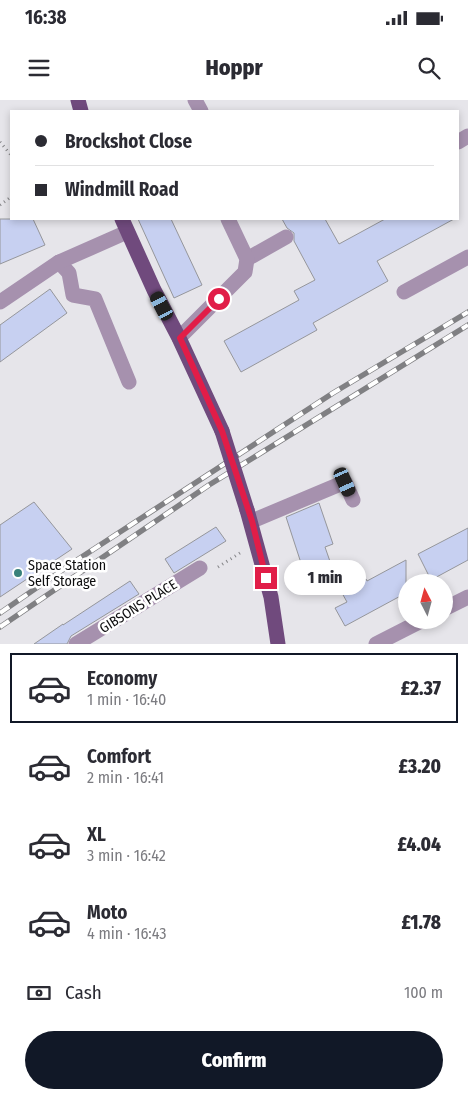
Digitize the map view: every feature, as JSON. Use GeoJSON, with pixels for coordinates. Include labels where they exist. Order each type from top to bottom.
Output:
{"type":"FeatureCollection","features":[{"type":"Feature","properties":{"kind":"main road"},"geometry":{"type":"LineString","coordinates":[[124,226],[154,290],[180,338],[222,431],[249,516],[271,597],[278,644]]}},
{"type":"Feature","properties":{"kind":"street"},"geometry":{"type":"LineString","coordinates":[[180,338],[245,272],[247,259],[228,220]]}},
{"type":"Feature","properties":{"kind":"street"},"geometry":{"type":"LineString","coordinates":[[0,302],[59,262],[124,226]]}},
{"type":"Feature","properties":{"kind":"street"},"geometry":{"type":"LineString","coordinates":[[247,259],[286,237]]}},
{"type":"Feature","properties":{"kind":"street"},"geometry":{"type":"LineString","coordinates":[[404,292],[468,257]]}},
{"type":"Feature","properties":{"kind":"street"},"geometry":{"type":"LineString","coordinates":[[59,262],[69,274],[73,295],[95,299],[129,382]]}},
{"type":"Feature","properties":{"kind":"street"},"geometry":{"type":"LineString","coordinates":[[249,516],[345,482],[353,500]]}},
{"type":"Feature","properties":{"kind":"street","name":"GIBSONS PLACE"},"geometry":{"type":"LineString","coordinates":[[76,644],[200,568]]}},
{"type":"Feature","properties":{"kind":"street"},"geometry":{"type":"LineString","coordinates":[[453,604],[468,597]]}},
{"type":"Feature","properties":{"kind":"street"},"geometry":{"type":"LineString","coordinates":[[376,644],[405,629]]}},
{"type":"Feature","properties":{"kind":"path"},"geometry":{"type":"LineString","coordinates":[[0,142],[10,154]]}},
{"type":"Feature","properties":{"kind":"building"},"geometry":{"type":"Polygon","coordinates":[[[0,219],[33,220],[45,245],[0,264],[0,219]]]}},
{"type":"Feature","properties":{"kind":"building"},"geometry":{"type":"Polygon","coordinates":[[[138,220],[171,220],[202,285],[174,298],[138,220]]]}},
{"type":"Feature","properties":{"kind":"building"},"geometry":{"type":"Polygon","coordinates":[[[283,220],[326,220],[339,244],[383,220],[452,220],[377,261],[388,281],[313,323],[317,330],[241,372],[224,341],[299,300],[294,291],[315,280],[294,241],[294,233],[287,228],[283,220]]]}},
{"type":"Feature","properties":{"kind":"building"},"geometry":{"type":"Polygon","coordinates":[[[50,289],[67,313],[0,362],[0,325],[50,289]]]}},
{"type":"Feature","properties":{"kind":"building","name":"Space Station Self Storage"},"geometry":{"type":"Polygon","coordinates":[[[34,502],[72,549],[0,597],[0,525],[34,502]]]}},
{"type":"Feature","properties":{"kind":"building"},"geometry":{"type":"Polygon","coordinates":[[[319,503],[333,544],[325,547],[334,573],[297,586],[291,567],[301,563],[286,517],[319,503]]]}},
{"type":"Feature","properties":{"kind":"building"},"geometry":{"type":"Polygon","coordinates":[[[216,527],[226,541],[174,573],[165,559],[216,527]]]}},
{"type":"Feature","properties":{"kind":"building"},"geometry":{"type":"Polygon","coordinates":[[[468,528],[468,560],[442,574],[428,574],[418,554],[468,528]]]}},
{"type":"Feature","properties":{"kind":"building"},"geometry":{"type":"Polygon","coordinates":[[[406,560],[406,574],[398,574],[398,597],[345,626],[335,608],[347,602],[342,593],[366,579],[367,581],[406,560]]]}},
{"type":"Feature","properties":{"kind":"building"},"geometry":{"type":"Polygon","coordinates":[[[130,581],[139,594],[71,636],[67,644],[34,644],[63,624],[130,581]]]}},
{"type":"Feature","properties":{"kind":"railway"},"geometry":{"type":"LineString","coordinates":[[0,613],[74,562],[333,393],[468,312]]}},
{"type":"Feature","properties":{"kind":"railway"},"geometry":{"type":"LineString","coordinates":[[0,627],[209,485],[468,325]]}},
{"type":"Feature","properties":{"kind":"place","name":"Space Station Self Storage"},"geometry":{"type":"Point","coordinates":[18,573]}},
{"type":"Feature","properties":{"kind":"route"},"geometry":{"type":"LineString","coordinates":[[219,299],[180,338],[222,431],[252,521],[266,578]]}}]}
